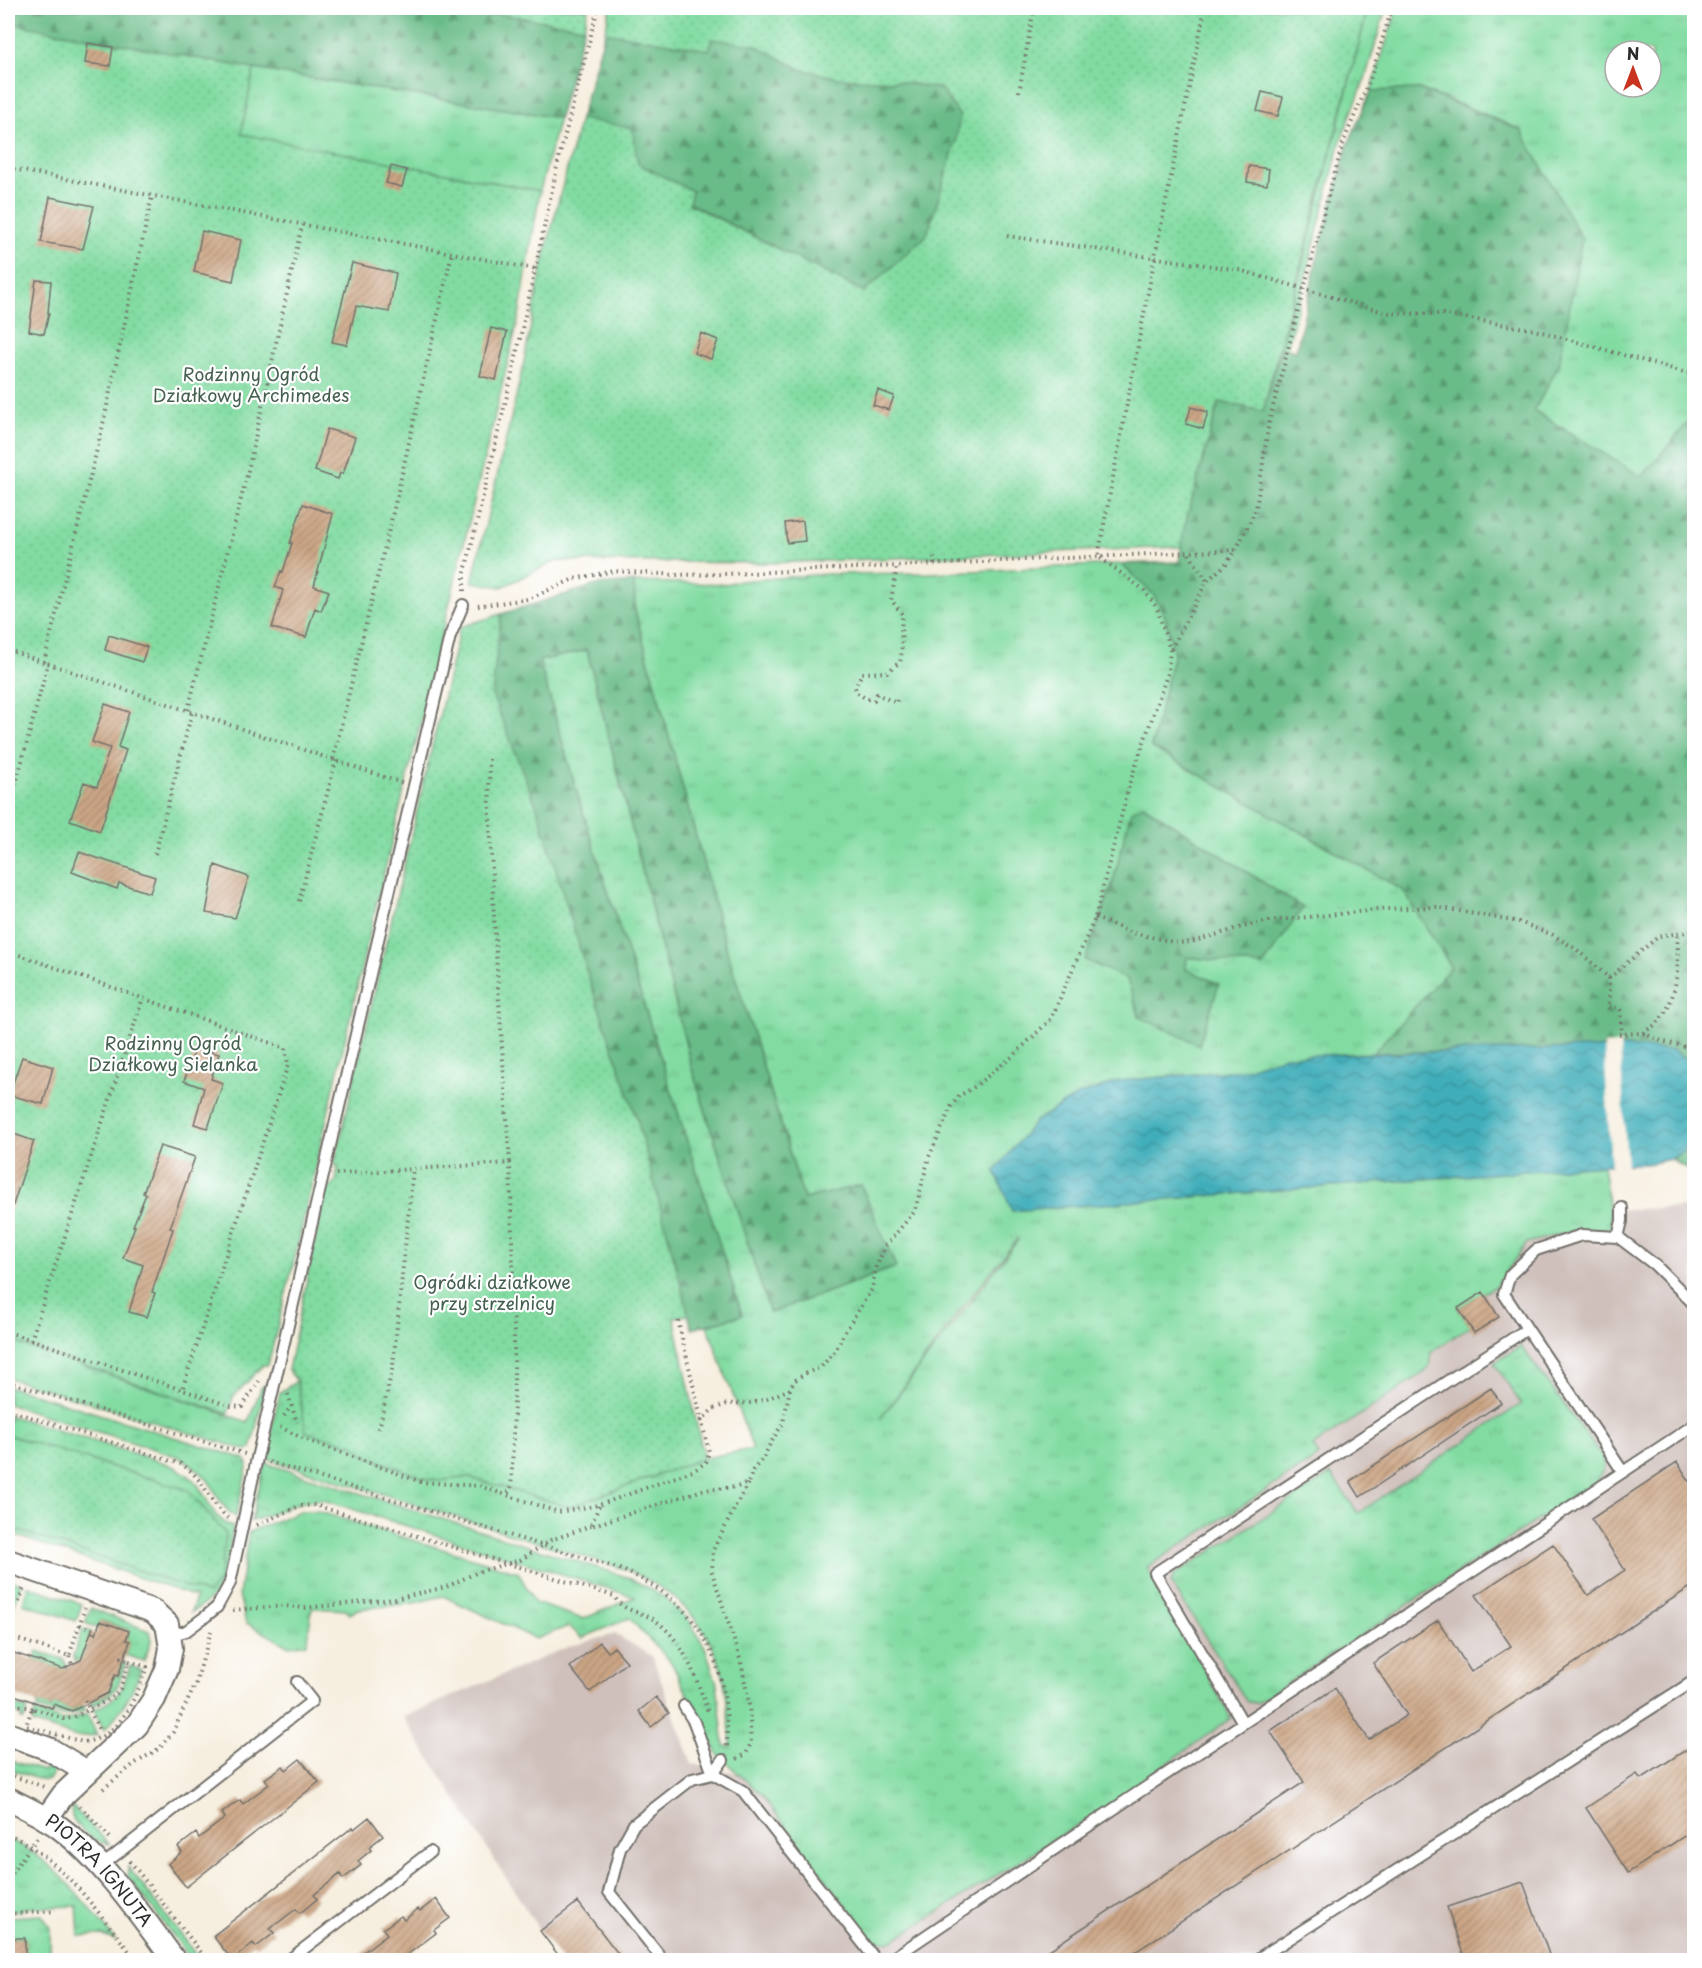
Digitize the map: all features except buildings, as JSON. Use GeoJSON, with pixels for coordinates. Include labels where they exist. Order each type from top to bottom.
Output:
{"type":"FeatureCollection","features":[{"type":"Feature","properties":{"kind":"street"},"geometry":{"type":"LineString","coordinates":[[8,1561],[153,1611],[166,1624],[171,1648],[166,1669],[154,1699],[137,1725],[63,1795],[42,1828]]}},
{"type":"Feature","properties":{"kind":"street"},"geometry":{"type":"LineString","coordinates":[[8,1734],[49,1749],[87,1772]]}},
{"type":"Feature","properties":{"kind":"street","name":"PIOTRA IGNUTA"},"geometry":{"type":"LineString","coordinates":[[8,1799],[42,1828],[81,1845],[174,1960]]}},
{"type":"Feature","properties":{"kind":"lane"},"geometry":{"type":"LineString","coordinates":[[169,1636],[186,1630],[217,1607],[230,1583],[257,1458],[450,636],[463,605]]}},
{"type":"Feature","properties":{"kind":"lane"},"geometry":{"type":"LineString","coordinates":[[1618,1237],[1622,1208]]}},
{"type":"Feature","properties":{"kind":"lane"},"geometry":{"type":"LineString","coordinates":[[1623,1472],[1504,1294],[1510,1275],[1536,1250],[1582,1235],[1618,1237],[1655,1265],[1695,1304]]}},
{"type":"Feature","properties":{"kind":"lane"},"geometry":{"type":"LineString","coordinates":[[1243,1723],[1155,1573],[1527,1329]]}},
{"type":"Feature","properties":{"kind":"lane"},"geometry":{"type":"LineString","coordinates":[[890,1960],[1243,1723],[1695,1425]]}},
{"type":"Feature","properties":{"kind":"lane"},"geometry":{"type":"LineString","coordinates":[[1262,1959],[1695,1681]]}},
{"type":"Feature","properties":{"kind":"lane"},"geometry":{"type":"LineString","coordinates":[[100,1867],[312,1701],[297,1682]]}},
{"type":"Feature","properties":{"kind":"lane"},"geometry":{"type":"LineString","coordinates":[[684,1707],[693,1722],[713,1774],[743,1791],[876,1960]]}},
{"type":"Feature","properties":{"kind":"lane"},"geometry":{"type":"LineString","coordinates":[[663,1960],[609,1892],[620,1849],[634,1824],[692,1779],[713,1774],[728,1756]]}},
{"type":"Feature","properties":{"kind":"lane"},"geometry":{"type":"LineString","coordinates":[[290,1960],[430,1852]]}},
{"type":"Feature","properties":{"kind":"path"},"geometry":{"type":"LineString","coordinates":[[598,8],[559,158],[464,576],[463,605],[483,606],[528,599],[574,579],[614,571],[676,575],[727,574],[1236,550]]}},
{"type":"Feature","properties":{"kind":"path"},"geometry":{"type":"LineString","coordinates":[[1019,92],[1034,8]]}},
{"type":"Feature","properties":{"kind":"path"},"geometry":{"type":"LineString","coordinates":[[1099,557],[1155,256],[1205,8]]}},
{"type":"Feature","properties":{"kind":"path"},"geometry":{"type":"LineString","coordinates":[[1170,650],[1207,580],[1225,565],[1236,550],[1256,509],[1269,422],[1344,140],[1370,80],[1392,8]]}},
{"type":"Feature","properties":{"kind":"path"},"geometry":{"type":"LineString","coordinates":[[8,168],[535,269]]}},
{"type":"Feature","properties":{"kind":"path"},"geometry":{"type":"LineString","coordinates":[[8,814],[102,429],[152,196]]}},
{"type":"Feature","properties":{"kind":"path"},"geometry":{"type":"LineString","coordinates":[[155,854],[247,476],[302,225]]}},
{"type":"Feature","properties":{"kind":"path"},"geometry":{"type":"LineString","coordinates":[[1007,236],[1239,270],[1387,313],[1442,314],[1534,330],[1695,375]]}},
{"type":"Feature","properties":{"kind":"path"},"geometry":{"type":"LineString","coordinates":[[299,901],[393,513],[452,253]]}},
{"type":"Feature","properties":{"kind":"path"},"geometry":{"type":"LineString","coordinates":[[1189,553],[1207,580]]}},
{"type":"Feature","properties":{"kind":"path"},"geometry":{"type":"LineString","coordinates":[[934,557],[934,565]]}},
{"type":"Feature","properties":{"kind":"path"},"geometry":{"type":"LineString","coordinates":[[701,1421],[713,1409],[727,1404],[752,1403],[789,1389],[799,1378],[820,1367],[828,1359],[872,1289],[880,1254],[885,1245],[915,1211],[929,1156],[951,1107],[959,1096],[1013,1056],[1051,1019],[1095,918],[1130,782],[1168,672],[1170,650],[1157,608],[1144,590],[1099,557]]}},
{"type":"Feature","properties":{"kind":"path"},"geometry":{"type":"LineString","coordinates":[[897,567],[891,600],[903,615],[900,662],[887,672],[862,673],[855,687],[857,693],[867,699],[874,700],[878,692],[896,703],[897,700]]}},
{"type":"Feature","properties":{"kind":"path"},"geometry":{"type":"LineString","coordinates":[[8,650],[405,784]]}},
{"type":"Feature","properties":{"kind":"path"},"geometry":{"type":"LineString","coordinates":[[489,759],[489,808],[498,987],[510,1163],[514,1306],[511,1490],[506,1494]]}},
{"type":"Feature","properties":{"kind":"path"},"geometry":{"type":"LineString","coordinates":[[1095,918],[1133,933],[1178,943],[1191,942],[1269,921],[1387,909],[1437,907],[1519,922],[1553,935],[1576,949],[1609,978],[1610,1008],[1617,1007],[1620,1010],[1620,1034],[1643,1033],[1661,1041],[1695,1049]]}},
{"type":"Feature","properties":{"kind":"path"},"geometry":{"type":"LineString","coordinates":[[1609,978],[1659,936],[1695,931]]}},
{"type":"Feature","properties":{"kind":"path"},"geometry":{"type":"LineString","coordinates":[[1643,1033],[1659,1021],[1673,995],[1678,959],[1677,933]]}},
{"type":"Feature","properties":{"kind":"path"},"geometry":{"type":"LineString","coordinates":[[8,951],[285,1048],[288,1059],[182,1390]]}},
{"type":"Feature","properties":{"kind":"path"},"geometry":{"type":"LineString","coordinates":[[31,1340],[143,998]]}},
{"type":"Feature","properties":{"kind":"path"},"geometry":{"type":"LineString","coordinates":[[337,1174],[510,1163]]}},
{"type":"Feature","properties":{"kind":"path"},"geometry":{"type":"LineString","coordinates":[[379,1429],[393,1365],[413,1169]]}},
{"type":"Feature","properties":{"kind":"path"},"geometry":{"type":"LineString","coordinates":[[291,1406],[278,1425],[280,1429],[421,1482],[479,1486],[558,1512],[599,1505],[695,1470],[706,1462],[709,1452],[678,1321]]}},
{"type":"Feature","properties":{"kind":"path"},"geometry":{"type":"LineString","coordinates":[[8,1332],[231,1406],[242,1407],[255,1384],[262,1377],[276,1378]]}},
{"type":"Feature","properties":{"kind":"path"},"geometry":{"type":"LineString","coordinates":[[8,1382],[631,1574],[666,1594],[683,1608],[697,1625],[717,1666],[722,1688],[728,1756],[741,1758],[746,1754],[751,1743],[749,1703],[741,1662],[712,1572],[713,1550],[753,1470],[764,1457],[783,1423],[789,1389]]}},
{"type":"Feature","properties":{"kind":"path"},"geometry":{"type":"LineString","coordinates":[[8,1410],[181,1464],[190,1469],[216,1507],[235,1523],[260,1525],[299,1506],[315,1505],[614,1596],[619,1605],[655,1620],[672,1636],[694,1675],[709,1715]]}},
{"type":"Feature","properties":{"kind":"path"},"geometry":{"type":"LineString","coordinates":[[217,1607],[228,1610],[285,1606],[304,1608],[395,1599],[446,1587],[478,1572],[520,1560],[551,1540],[591,1526],[703,1490],[737,1487],[748,1483]]}},
{"type":"Feature","properties":{"kind":"path"},"geometry":{"type":"LineString","coordinates":[[591,1526],[599,1505]]}},
{"type":"Feature","properties":{"kind":"path"},"geometry":{"type":"LineString","coordinates":[[19,1602],[26,1581]]}},
{"type":"Feature","properties":{"kind":"path"},"geometry":{"type":"LineString","coordinates":[[72,1665],[69,1656],[87,1602]]}},
{"type":"Feature","properties":{"kind":"path"},"geometry":{"type":"LineString","coordinates":[[80,1625],[97,1631]]}},
{"type":"Feature","properties":{"kind":"path"},"geometry":{"type":"LineString","coordinates":[[8,1636],[69,1656]]}},
{"type":"Feature","properties":{"kind":"path"},"geometry":{"type":"LineString","coordinates":[[35,1698],[26,1726],[83,1742],[91,1742],[103,1737],[130,1707],[147,1667],[120,1657]]}},
{"type":"Feature","properties":{"kind":"path"},"geometry":{"type":"LineString","coordinates":[[8,1703],[64,1719],[72,1718],[114,1697],[120,1689],[129,1661]]}},
{"type":"Feature","properties":{"kind":"path"},"geometry":{"type":"LineString","coordinates":[[85,1700],[103,1737]]}},
{"type":"Feature","properties":{"kind":"path"},"geometry":{"type":"LineString","coordinates":[[8,1774],[46,1787]]}},
{"type":"Feature","properties":{"kind":"path"},"geometry":{"type":"LineString","coordinates":[[75,1802],[116,1844]]}},
{"type":"Feature","properties":{"kind":"path"},"geometry":{"type":"LineString","coordinates":[[29,1833],[42,1828]]}},
{"type":"Feature","properties":{"kind":"path"},"geometry":{"type":"LineString","coordinates":[[42,1828],[46,1845]]}},
{"type":"Feature","properties":{"kind":"path"},"geometry":{"type":"LineString","coordinates":[[8,1878],[42,1828]]}},
{"type":"Feature","properties":{"kind":"path"},"geometry":{"type":"LineString","coordinates":[[8,1834],[30,1845],[60,1869],[77,1886],[136,1960]]}},
{"type":"Feature","properties":{"kind":"path"},"geometry":{"type":"LineString","coordinates":[[128,1858],[207,1960]]}},
{"type":"Feature","properties":{"kind":"path"},"geometry":{"type":"LineString","coordinates":[[8,1914],[56,1911]]}},
{"type":"Feature","properties":{"kind":"path"},"geometry":{"type":"LineString","coordinates":[[25,1958],[58,1959]]}},
{"type":"Feature","properties":{"kind":"shaded area"},"geometry":{"type":"Polygon","coordinates":[[[1694,1207],[1694,1960],[562,1960],[540,1931],[403,1717],[568,1647],[615,1634],[652,1656],[692,1764],[801,1786],[1524,1213],[1694,1207]]]}},
{"type":"Feature","properties":{"kind":"green space"},"geometry":{"type":"Polygon","coordinates":[[[8,8],[457,8],[584,27],[559,118],[254,69],[8,23],[8,8]]]}},
{"type":"Feature","properties":{"kind":"green space"},"geometry":{"type":"Polygon","coordinates":[[[457,8],[588,8],[584,27],[457,8]]]}},
{"type":"Feature","properties":{"kind":"green space"},"geometry":{"type":"Polygon","coordinates":[[[610,8],[1368,8],[1263,411],[1219,402],[1184,528],[1181,547],[768,563],[556,561],[502,587],[472,582],[523,367],[544,257],[580,119],[632,128],[638,164],[692,191],[689,204],[864,292],[927,235],[955,145],[960,116],[941,89],[897,81],[838,78],[800,69],[755,45],[712,39],[709,50],[605,32],[610,8]]]}},
{"type":"Feature","properties":{"kind":"green space"},"geometry":{"type":"Polygon","coordinates":[[[1368,8],[1386,8],[1365,79],[1341,140],[1287,349],[1281,348],[1368,8]]]}},
{"type":"Feature","properties":{"kind":"green space"},"geometry":{"type":"Polygon","coordinates":[[[1397,8],[1694,8],[1694,415],[1642,478],[1534,411],[1559,365],[1521,130],[1419,89],[1371,91],[1397,8]]]}},
{"type":"Feature","properties":{"kind":"green space","name":"Rodzinny Ogród Działkowy Archimedes"},"geometry":{"type":"Polygon","coordinates":[[[8,23],[254,69],[241,134],[540,191],[519,316],[268,1365],[263,1365],[233,1397],[228,1414],[8,1340],[8,23]]]}},
{"type":"Feature","properties":{"kind":"green space"},"geometry":{"type":"Polygon","coordinates":[[[605,32],[709,50],[712,38],[755,45],[800,69],[838,78],[897,81],[941,89],[960,116],[955,145],[927,235],[864,292],[689,203],[692,191],[638,164],[580,119],[605,32]]]}},
{"type":"Feature","properties":{"kind":"green space"},"geometry":{"type":"Polygon","coordinates":[[[254,69],[559,118],[540,191],[240,134],[254,69]]]}},
{"type":"Feature","properties":{"kind":"green space"},"geometry":{"type":"Polygon","coordinates":[[[1419,89],[1521,130],[1582,239],[1559,365],[1534,411],[1642,477],[1694,415],[1694,1063],[1672,1050],[1625,1047],[1373,1053],[1451,967],[1403,890],[1151,747],[1174,653],[1165,616],[1153,594],[1121,564],[1179,562],[1184,528],[1219,402],[1263,411],[1281,348],[1296,351],[1316,263],[1347,147],[1371,91],[1419,89]]]}},
{"type":"Feature","properties":{"kind":"green space"},"geometry":{"type":"Polygon","coordinates":[[[1121,564],[1153,594],[1165,616],[1174,653],[1151,747],[1403,890],[1452,968],[1373,1053],[1285,1056],[1242,1070],[1118,1081],[1079,1095],[1035,1121],[1012,1211],[1603,1165],[1612,1229],[1569,1232],[1527,1243],[1496,1286],[1458,1308],[1470,1326],[1431,1352],[1429,1367],[1425,1372],[1313,1446],[1319,1456],[1147,1567],[1231,1718],[1102,1810],[890,1942],[872,1940],[762,1795],[719,1756],[671,1662],[629,1618],[582,1638],[569,1626],[536,1639],[443,1596],[409,1604],[358,1609],[350,1614],[346,1610],[312,1608],[307,1643],[289,1646],[246,1623],[239,1595],[249,1532],[300,1511],[317,1511],[518,1572],[535,1603],[583,1619],[635,1597],[323,1500],[295,1504],[251,1521],[265,1463],[630,1578],[664,1597],[689,1620],[705,1647],[717,1684],[724,1746],[731,1746],[726,1690],[716,1654],[698,1623],[686,1609],[660,1587],[627,1570],[265,1458],[280,1392],[297,1381],[307,1432],[354,1445],[367,1456],[421,1477],[438,1481],[468,1477],[569,1507],[704,1458],[753,1449],[707,1325],[742,1315],[580,803],[539,661],[587,650],[692,1069],[770,1313],[896,1267],[804,1199],[725,944],[635,611],[634,582],[725,584],[828,574],[929,573],[1121,564]],[[1122,849],[1086,960],[1127,979],[1140,1017],[1186,969],[1187,957],[1263,966],[1122,849]],[[1018,1240],[959,1312],[880,1419],[1018,1240]]]}},
{"type":"Feature","properties":{"kind":"green space"},"geometry":{"type":"Polygon","coordinates":[[[634,582],[635,611],[725,944],[804,1199],[861,1185],[896,1267],[770,1313],[692,1069],[587,650],[539,661],[580,803],[742,1315],[692,1329],[637,1119],[589,979],[538,810],[492,695],[501,614],[596,585],[634,582]]]}},
{"type":"Feature","properties":{"kind":"green space","name":"Ogródki działkowe przy strzelnicy"},"geometry":{"type":"Polygon","coordinates":[[[501,614],[492,695],[538,810],[589,979],[637,1119],[689,1315],[674,1317],[704,1458],[569,1507],[468,1477],[438,1481],[421,1477],[367,1456],[354,1445],[306,1432],[297,1381],[288,1370],[325,1193],[336,1182],[338,1166],[334,1165],[460,627],[501,614]]]}},
{"type":"Feature","properties":{"kind":"green space"},"geometry":{"type":"Polygon","coordinates":[[[1143,805],[1303,908],[1263,966],[1187,957],[1186,969],[1219,984],[1199,1045],[1140,1017],[1127,979],[1085,960],[1112,885],[1131,811],[1143,805]]]}},
{"type":"Feature","properties":{"kind":"green space"},"geometry":{"type":"Polygon","coordinates":[[[1694,1144],[1694,1174],[1671,1159],[1694,1144]]]}},
{"type":"Feature","properties":{"kind":"green space"},"geometry":{"type":"Polygon","coordinates":[[[8,1340],[248,1422],[261,1388],[266,1384],[251,1449],[246,1450],[8,1378],[8,1340]]]}},
{"type":"Feature","properties":{"kind":"green space"},"geometry":{"type":"Polygon","coordinates":[[[1521,1346],[1604,1459],[1604,1469],[1596,1482],[1257,1703],[1247,1702],[1171,1583],[1174,1575],[1331,1474],[1358,1513],[1521,1404],[1494,1363],[1521,1346]]]}},
{"type":"Feature","properties":{"kind":"green space"},"geometry":{"type":"Polygon","coordinates":[[[8,1386],[245,1459],[248,1464],[236,1517],[225,1507],[205,1477],[179,1457],[8,1404],[8,1386]]]}},
{"type":"Feature","properties":{"kind":"green space"},"geometry":{"type":"Polygon","coordinates":[[[8,1415],[165,1463],[190,1477],[202,1491],[215,1514],[233,1527],[223,1576],[212,1596],[191,1612],[196,1597],[15,1535],[13,1541],[8,1539],[8,1527],[208,1594],[188,1490],[8,1435],[8,1415]]]}},
{"type":"Feature","properties":{"kind":"green space"},"geometry":{"type":"Polygon","coordinates":[[[8,1435],[188,1490],[226,1534],[219,1581],[208,1594],[8,1527],[8,1435]]]}},
{"type":"Feature","properties":{"kind":"green space"},"geometry":{"type":"Polygon","coordinates":[[[8,1579],[21,1584],[8,1624],[8,1579]]]}},
{"type":"Feature","properties":{"kind":"green space"},"geometry":{"type":"Polygon","coordinates":[[[28,1586],[82,1604],[76,1621],[23,1603],[28,1586]]]}},
{"type":"Feature","properties":{"kind":"green space"},"geometry":{"type":"Polygon","coordinates":[[[91,1608],[149,1631],[151,1641],[144,1661],[125,1655],[129,1630],[101,1621],[98,1628],[85,1623],[91,1608]]]}},
{"type":"Feature","properties":{"kind":"green space"},"geometry":{"type":"Polygon","coordinates":[[[83,1629],[91,1632],[88,1641],[93,1643],[78,1667],[73,1656],[83,1629]]]}},
{"type":"Feature","properties":{"kind":"green space"},"geometry":{"type":"Polygon","coordinates":[[[37,1651],[63,1659],[70,1672],[34,1660],[37,1651]]]}},
{"type":"Feature","properties":{"kind":"green space"},"geometry":{"type":"Polygon","coordinates":[[[123,1662],[126,1664],[115,1690],[93,1706],[89,1698],[98,1698],[108,1693],[114,1675],[118,1676],[123,1662]]]}},
{"type":"Feature","properties":{"kind":"green space"},"geometry":{"type":"Polygon","coordinates":[[[130,1666],[141,1670],[138,1679],[121,1709],[104,1730],[94,1710],[119,1693],[130,1666]]]}},
{"type":"Feature","properties":{"kind":"green space"},"geometry":{"type":"Polygon","coordinates":[[[38,1703],[52,1708],[54,1704],[72,1711],[83,1706],[85,1710],[61,1715],[37,1708],[38,1703]]]}},
{"type":"Feature","properties":{"kind":"green space"},"geometry":{"type":"Polygon","coordinates":[[[8,1705],[28,1709],[24,1720],[21,1719],[21,1715],[8,1711],[8,1705]]]}},
{"type":"Feature","properties":{"kind":"green space"},"geometry":{"type":"Polygon","coordinates":[[[35,1711],[64,1721],[87,1714],[97,1735],[77,1737],[32,1723],[35,1711]]]}},
{"type":"Feature","properties":{"kind":"green space"},"geometry":{"type":"Polygon","coordinates":[[[49,1759],[58,1764],[49,1780],[44,1781],[8,1769],[8,1760],[44,1771],[49,1759]]]}},
{"type":"Feature","properties":{"kind":"green space"},"geometry":{"type":"Polygon","coordinates":[[[72,1806],[109,1844],[89,1836],[77,1825],[71,1812],[72,1806]]]}},
{"type":"Feature","properties":{"kind":"green space"},"geometry":{"type":"Polygon","coordinates":[[[8,1839],[25,1847],[40,1858],[68,1883],[116,1941],[102,1935],[79,1936],[77,1906],[23,1908],[22,1911],[8,1911],[8,1839]]]}},
{"type":"Feature","properties":{"kind":"green space"},"geometry":{"type":"Polygon","coordinates":[[[128,1867],[201,1960],[192,1960],[128,1877],[128,1867]]]}},
{"type":"Feature","properties":{"kind":"green space"},"geometry":{"type":"Polygon","coordinates":[[[42,1915],[50,1927],[50,1954],[25,1955],[25,1938],[8,1938],[8,1917],[42,1915]]]}},
{"type":"Feature","properties":{"kind":"water"},"geometry":{"type":"Polygon","coordinates":[[[1625,1047],[1672,1050],[1694,1063],[1694,1144],[1671,1159],[1647,1164],[1603,1165],[1012,1211],[995,1171],[1035,1121],[1079,1095],[1118,1081],[1242,1070],[1285,1056],[1625,1047]]]}},
{"type":"Feature","properties":{"kind":"pier"},"geometry":{"type":"Polygon","coordinates":[[[1620,1044],[1627,1167],[1611,1168],[1604,1045],[1620,1044]]]}},
{"type":"Feature","properties":{"kind":"park label","name":"Rodzinny Ogród Działkowy Sielanka"},"geometry":{"type":"Point","coordinates":[173,1054]}}]}
